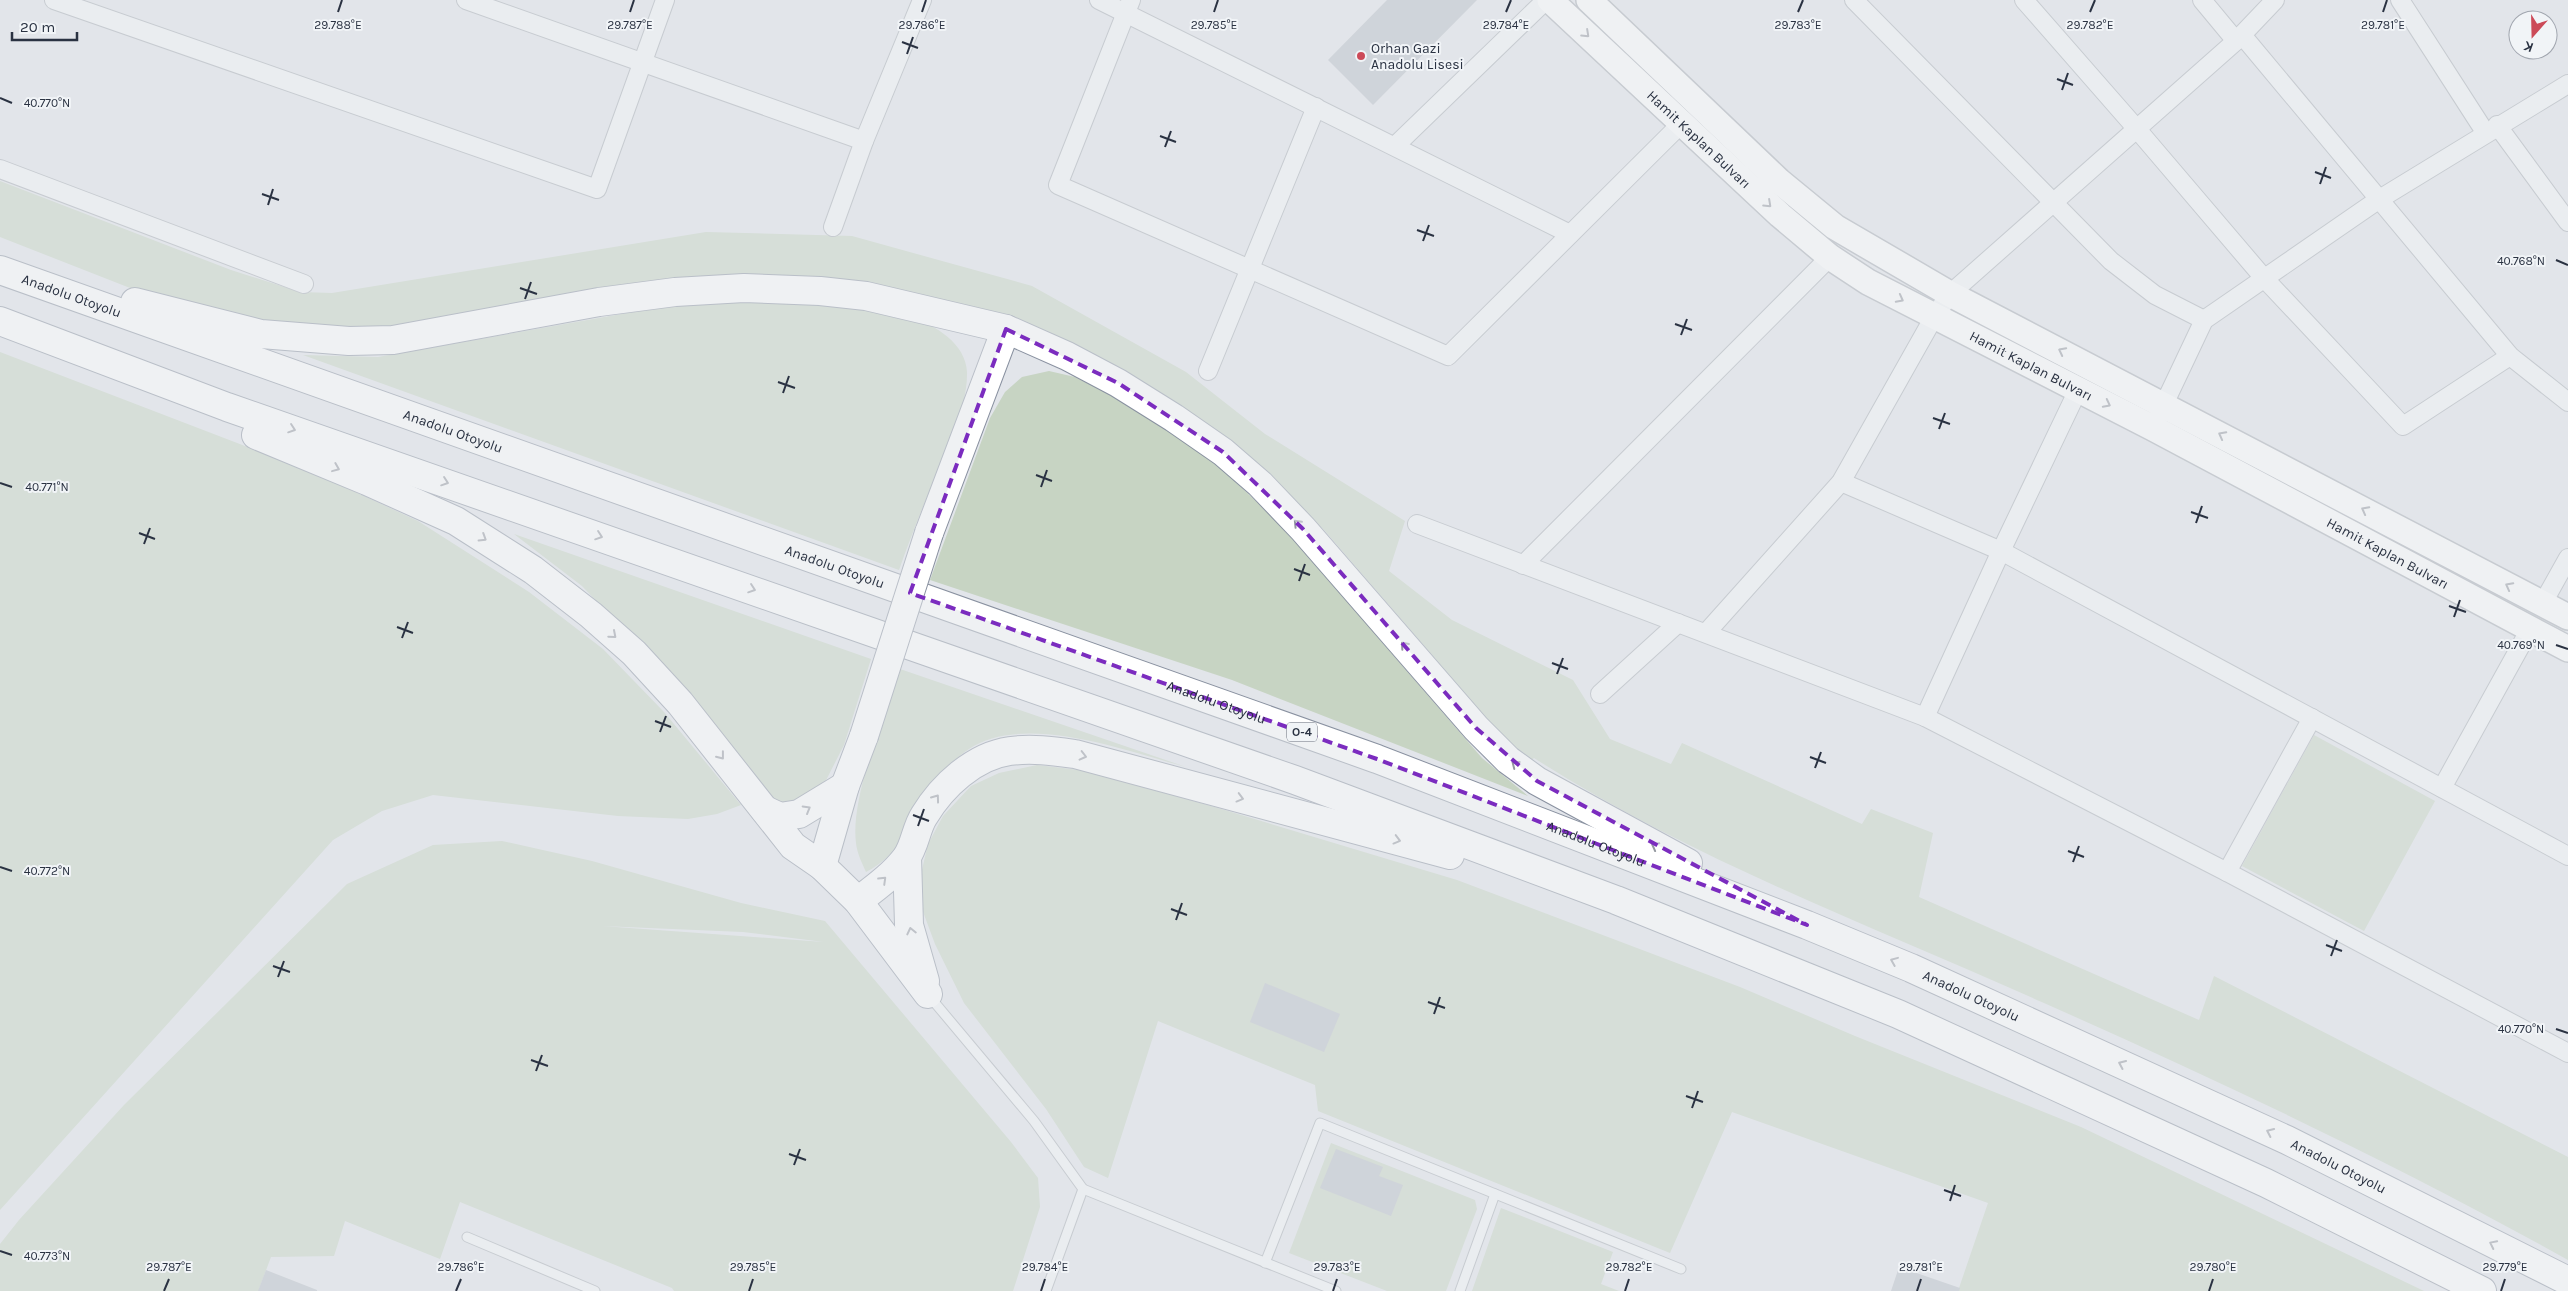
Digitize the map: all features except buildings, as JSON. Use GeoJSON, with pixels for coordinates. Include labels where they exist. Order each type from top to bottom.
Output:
{"type":"FeatureCollection","features":[{"type":"Feature","properties":{"kind":"highway"},"geometry":{"type":"LineString","coordinates":[[0,269],[261,334],[307,339],[393,340],[598,302],[675,292],[744,288],[820,291],[866,296],[926,308],[1006,329],[1067,356],[1118,383],[1174,418],[1230,459],[1260,484],[1303,529],[1476,728],[1508,760],[1537,781],[1807,925]]}},
{"type":"Feature","properties":{"kind":"highway","name":"Anadolu Otoyolu"},"geometry":{"type":"LineString","coordinates":[[0,269],[1377,759],[1807,925],[1911,968],[2279,1136],[2568,1281]]}},
{"type":"Feature","properties":{"kind":"highway"},"geometry":{"type":"LineString","coordinates":[[0,321],[227,407],[1295,780],[1616,900],[1898,1014],[2266,1183],[2482,1291]]}},
{"type":"Feature","properties":{"kind":"highway"},"geometry":{"type":"LineString","coordinates":[[822,866],[845,786],[864,736],[929,533],[1006,329]]}},
{"type":"Feature","properties":{"kind":"highway"},"geometry":{"type":"LineString","coordinates":[[0,330],[367,480],[456,521],[533,570],[591,615],[634,653],[680,703],[793,846],[822,866],[858,901],[928,994]]}},
{"type":"Feature","properties":{"kind":"highway"},"geometry":{"type":"LineString","coordinates":[[858,901],[880,884],[907,857],[923,817],[940,792],[958,776],[982,760],[1008,751],[1037,750],[1075,754],[1124,766],[1616,900]]}},
{"type":"Feature","properties":{"kind":"highway"},"geometry":{"type":"LineString","coordinates":[[765,810],[780,817],[799,814],[845,786]]}},
{"type":"Feature","properties":{"kind":"highway"},"geometry":{"type":"LineString","coordinates":[[907,857],[909,925],[928,994]]}},
{"type":"Feature","properties":{"kind":"main road","name":"Hamit Kaplan Bulvarı"},"geometry":{"type":"LineString","coordinates":[[1550,0],[1780,215],[1830,257],[1868,282],[2154,428],[2568,649]]}},
{"type":"Feature","properties":{"kind":"main road","name":"Hamit Kaplan Bulvarı"},"geometry":{"type":"LineString","coordinates":[[1589,0],[1803,202],[1835,227],[1950,294],[2568,616]]}},
{"type":"Feature","properties":{"kind":"street"},"geometry":{"type":"LineString","coordinates":[[54,0],[597,188],[665,0]]}},
{"type":"Feature","properties":{"kind":"street"},"geometry":{"type":"LineString","coordinates":[[466,0],[864,141]]}},
{"type":"Feature","properties":{"kind":"street"},"geometry":{"type":"LineString","coordinates":[[833,227],[864,141],[922,0]]}},
{"type":"Feature","properties":{"kind":"street"},"geometry":{"type":"LineString","coordinates":[[1099,0],[1128,7],[1316,107],[1570,234]]}},
{"type":"Feature","properties":{"kind":"street"},"geometry":{"type":"LineString","coordinates":[[1395,146],[1546,0]]}},
{"type":"Feature","properties":{"kind":"street"},"geometry":{"type":"LineString","coordinates":[[1854,0],[2110,261],[2155,295],[2204,320]]}},
{"type":"Feature","properties":{"kind":"street"},"geometry":{"type":"LineString","coordinates":[[2024,0],[2263,277],[2404,426],[2510,356]]}},
{"type":"Feature","properties":{"kind":"street"},"geometry":{"type":"LineString","coordinates":[[2202,0],[2239,38],[2510,356],[2568,402]]}},
{"type":"Feature","properties":{"kind":"street"},"geometry":{"type":"LineString","coordinates":[[1706,633],[1842,482],[1934,317],[1950,294],[2239,38],[2275,0]]}},
{"type":"Feature","properties":{"kind":"street"},"geometry":{"type":"LineString","coordinates":[[2400,0],[2491,129],[2568,222]]}},
{"type":"Feature","properties":{"kind":"street"},"geometry":{"type":"LineString","coordinates":[[1128,7],[1058,185],[1448,356],[1681,124]]}},
{"type":"Feature","properties":{"kind":"street"},"geometry":{"type":"LineString","coordinates":[[2154,428],[2204,320],[2263,277],[2378,200],[2491,129],[2568,84]]}},
{"type":"Feature","properties":{"kind":"street"},"geometry":{"type":"LineString","coordinates":[[1208,370],[1316,107]]}},
{"type":"Feature","properties":{"kind":"street"},"geometry":{"type":"LineString","coordinates":[[0,169],[304,284]]}},
{"type":"Feature","properties":{"kind":"street"},"geometry":{"type":"LineString","coordinates":[[1523,565],[1830,257]]}},
{"type":"Feature","properties":{"kind":"street"},"geometry":{"type":"LineString","coordinates":[[1925,717],[2001,551],[2078,390]]}},
{"type":"Feature","properties":{"kind":"street"},"geometry":{"type":"LineString","coordinates":[[1842,482],[2001,551],[2568,856]]}},
{"type":"Feature","properties":{"kind":"street"},"geometry":{"type":"LineString","coordinates":[[1418,524],[1925,717],[2227,872],[2568,1053]]}},
{"type":"Feature","properties":{"kind":"street"},"geometry":{"type":"LineString","coordinates":[[2543,603],[2568,558]]}},
{"type":"Feature","properties":{"kind":"street"},"geometry":{"type":"LineString","coordinates":[[1600,694],[1678,623]]}},
{"type":"Feature","properties":{"kind":"street"},"geometry":{"type":"LineString","coordinates":[[2442,788],[2530,629]]}},
{"type":"Feature","properties":{"kind":"street"},"geometry":{"type":"LineString","coordinates":[[2227,872],[2312,718]]}},
{"type":"Feature","properties":{"kind":"lane"},"geometry":{"type":"LineString","coordinates":[[928,994],[1034,1121],[1083,1189],[1336,1291]]}},
{"type":"Feature","properties":{"kind":"lane"},"geometry":{"type":"LineString","coordinates":[[1265,1263],[1320,1123],[1681,1269]]}},
{"type":"Feature","properties":{"kind":"lane"},"geometry":{"type":"LineString","coordinates":[[1046,1291],[1083,1189]]}},
{"type":"Feature","properties":{"kind":"lane"},"geometry":{"type":"LineString","coordinates":[[1460,1291],[1495,1194]]}},
{"type":"Feature","properties":{"kind":"lane"},"geometry":{"type":"LineString","coordinates":[[467,1237],[595,1291]]}},
{"type":"Feature","properties":{"kind":"highlighted area"},"geometry":{"type":"Polygon","coordinates":[[[1006,329],[1118,383],[1223,452],[1303,529],[1476,728],[1537,781],[1807,925],[1377,759],[910,593],[1006,329]]]}},
{"type":"Feature","properties":{"kind":"green space"},"geometry":{"type":"Polygon","coordinates":[[[0,181],[231,270],[300,292],[332,293],[706,232],[852,236],[1032,286],[1186,372],[1265,434],[1405,521],[1389,571],[1452,620],[1573,680],[1610,739],[1671,764],[1682,743],[1862,824],[1871,809],[1933,833],[1919,897],[2199,1020],[2214,976],[2568,1157],[2568,1260],[2439,1191],[2243,1094],[2111,1033],[1784,890],[1657,828],[1595,795],[1534,758],[1529,762],[1494,727],[1324,530],[1262,472],[1173,401],[845,281],[404,326],[323,331],[176,306],[0,237],[0,181]]]}},
{"type":"Feature","properties":{"kind":"green space"},"geometry":{"type":"Polygon","coordinates":[[[759,301],[873,310],[910,318],[939,330],[955,344],[961,353],[967,372],[963,404],[952,438],[899,570],[303,355],[378,357],[661,307],[759,301]]]}},
{"type":"Feature","properties":{"kind":"green space"},"geometry":{"type":"Polygon","coordinates":[[[0,352],[310,471],[418,521],[529,592],[603,649],[664,712],[741,805],[717,814],[688,819],[618,816],[433,795],[382,811],[333,840],[0,1210],[0,352]]]}},
{"type":"Feature","properties":{"kind":"green space"},"geometry":{"type":"Polygon","coordinates":[[[1049,371],[1075,377],[1133,406],[1217,464],[1281,525],[1482,758],[1528,796],[1232,680],[930,580],[990,418],[1005,392],[1022,377],[1049,371]]]}},
{"type":"Feature","properties":{"kind":"green space"},"geometry":{"type":"Polygon","coordinates":[[[514,534],[871,659],[844,745],[820,792],[786,804],[766,798],[660,668],[582,586],[514,534]]]}},
{"type":"Feature","properties":{"kind":"green space"},"geometry":{"type":"Polygon","coordinates":[[[900,669],[1186,767],[1135,752],[1076,738],[1046,734],[1018,734],[992,738],[963,753],[948,768],[905,837],[888,857],[866,872],[856,843],[858,803],[870,756],[900,669]]]}},
{"type":"Feature","properties":{"kind":"green space"},"geometry":{"type":"Polygon","coordinates":[[[2314,735],[2435,801],[2364,931],[2242,866],[2314,735]]]}},
{"type":"Feature","properties":{"kind":"green space"},"geometry":{"type":"Polygon","coordinates":[[[1037,765],[1088,771],[1457,880],[1740,987],[1855,1036],[2081,1127],[2424,1291],[1958,1291],[1988,1203],[1732,1112],[1670,1253],[1318,1111],[1315,1085],[1158,1021],[1108,1178],[1084,1167],[1046,1109],[964,1003],[935,944],[922,909],[921,874],[928,844],[943,816],[971,786],[999,773],[1037,765]]]}},
{"type":"Feature","properties":{"kind":"green space"},"geometry":{"type":"Polygon","coordinates":[[[502,841],[592,861],[741,903],[825,921],[1011,1142],[1038,1178],[1040,1207],[1013,1291],[674,1291],[672,1288],[460,1202],[440,1259],[345,1221],[334,1256],[271,1257],[259,1289],[263,1291],[0,1291],[0,1244],[19,1220],[124,1105],[347,884],[433,845],[502,841]],[[602,926],[824,942],[743,932],[602,926]]]}},
{"type":"Feature","properties":{"kind":"green space"},"geometry":{"type":"Polygon","coordinates":[[[1331,1143],[1475,1200],[1477,1209],[1446,1291],[1387,1291],[1289,1253],[1331,1143]]]}},
{"type":"Feature","properties":{"kind":"green space"},"geometry":{"type":"Polygon","coordinates":[[[1501,1208],[1613,1252],[1601,1284],[1619,1291],[1472,1291],[1501,1208]]]}},
{"type":"Feature","properties":{"kind":"place","name":"Orhan Gazi Anadolu Lisesi"},"geometry":{"type":"Point","coordinates":[1361,56]}}]}
